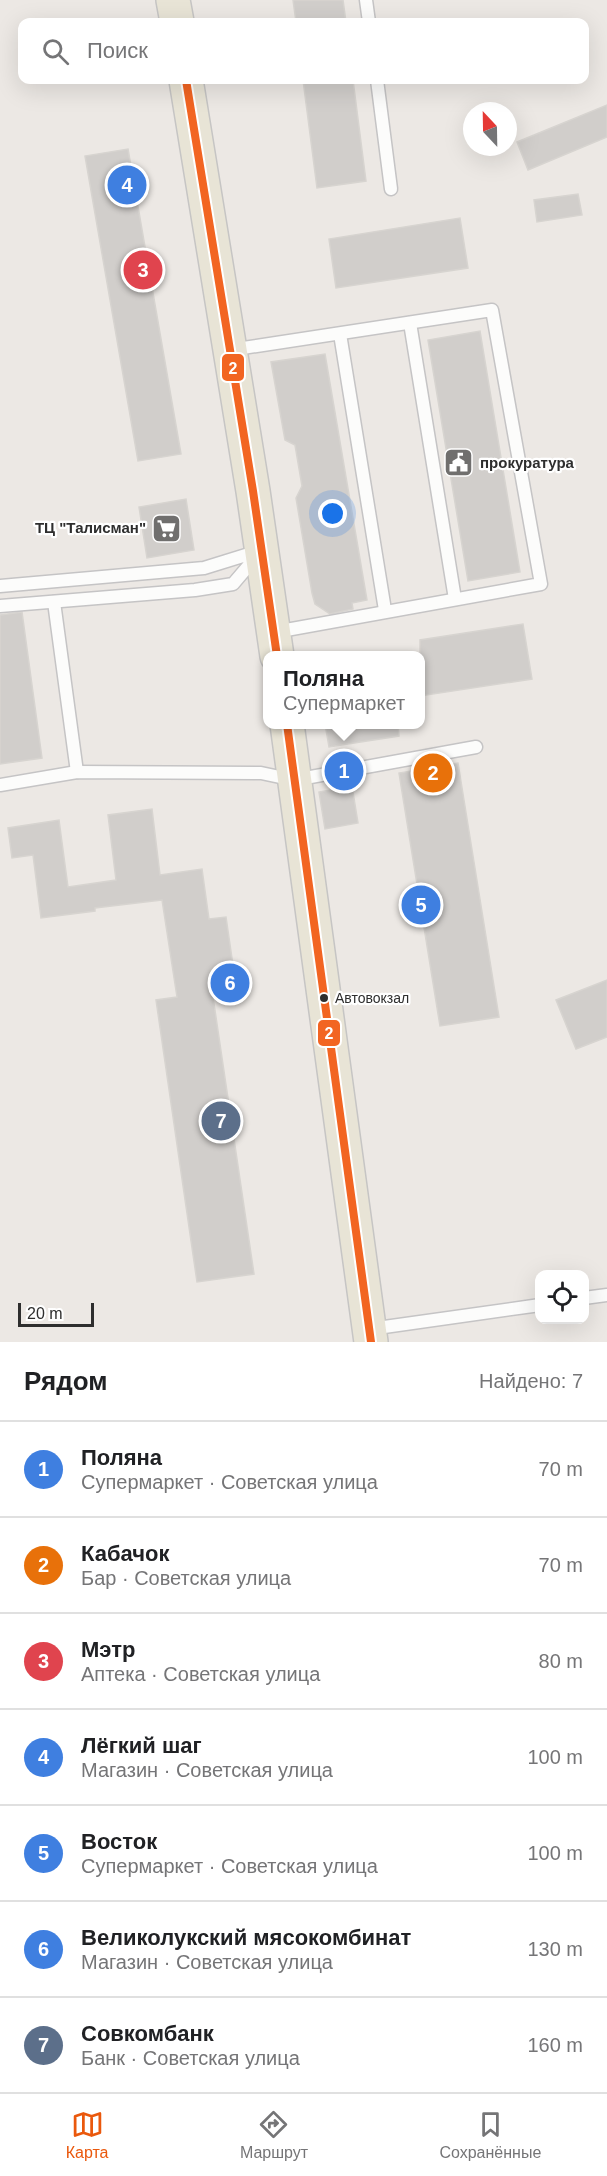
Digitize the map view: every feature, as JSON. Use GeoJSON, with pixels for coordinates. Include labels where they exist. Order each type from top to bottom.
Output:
{"type":"FeatureCollection","features":[{"type":"Feature","properties":{"kind":"main road"},"geometry":{"type":"LineString","coordinates":[[173,0],[176,18]]}},
{"type":"Feature","properties":{"kind":"main road"},"geometry":{"type":"LineString","coordinates":[[187,84],[262,550],[275,644]]}},
{"type":"Feature","properties":{"kind":"main road"},"geometry":{"type":"LineString","coordinates":[[288,729],[370,1336]]}},
{"type":"Feature","properties":{"kind":"lane"},"geometry":{"type":"LineString","coordinates":[[366,0],[368,18]]}},
{"type":"Feature","properties":{"kind":"lane"},"geometry":{"type":"LineString","coordinates":[[378,84],[391,189]]}},
{"type":"Feature","properties":{"kind":"lane"},"geometry":{"type":"LineString","coordinates":[[230,350],[492,310],[541,584],[386,610],[275,644]]}},
{"type":"Feature","properties":{"kind":"lane"},"geometry":{"type":"LineString","coordinates":[[410,323],[455,598]]}},
{"type":"Feature","properties":{"kind":"lane"},"geometry":{"type":"LineString","coordinates":[[340,334],[386,610]]}},
{"type":"Feature","properties":{"kind":"lane"},"geometry":{"type":"LineString","coordinates":[[0,586],[204,568],[262,550]]}},
{"type":"Feature","properties":{"kind":"lane"},"geometry":{"type":"LineString","coordinates":[[0,606],[195,590],[233,584],[262,550]]}},
{"type":"Feature","properties":{"kind":"lane"},"geometry":{"type":"LineString","coordinates":[[54,602],[77,772]]}},
{"type":"Feature","properties":{"kind":"lane"},"geometry":{"type":"LineString","coordinates":[[0,785],[77,772],[261,773],[294,780],[476,747]]}},
{"type":"Feature","properties":{"kind":"lane"},"geometry":{"type":"LineString","coordinates":[[589,1297],[607,1295]]}},
{"type":"Feature","properties":{"kind":"lane"},"geometry":{"type":"LineString","coordinates":[[370,1336],[535,1306]]}},
{"type":"Feature","properties":{"kind":"building"},"geometry":{"type":"Polygon","coordinates":[[[293,0],[343,0],[345,18],[295,18],[293,0]]]}},
{"type":"Feature","properties":{"kind":"building"},"geometry":{"type":"Polygon","coordinates":[[[304,84],[354,84],[366,181],[317,188],[304,84]]]}},
{"type":"Feature","properties":{"kind":"building"},"geometry":{"type":"Polygon","coordinates":[[[607,105],[607,137],[528,170],[517,142],[607,105]]]}},
{"type":"Feature","properties":{"kind":"building"},"geometry":{"type":"Polygon","coordinates":[[[128,149],[181,454],[138,461],[85,156],[128,149]]]}},
{"type":"Feature","properties":{"kind":"building"},"geometry":{"type":"Polygon","coordinates":[[[578,194],[582,215],[537,222],[534,200],[578,194]]]}},
{"type":"Feature","properties":{"kind":"building"},"geometry":{"type":"Polygon","coordinates":[[[460,218],[468,268],[336,288],[329,239],[460,218]]]}},
{"type":"Feature","properties":{"kind":"building"},"geometry":{"type":"Polygon","coordinates":[[[480,331],[520,572],[468,581],[428,340],[480,331]]]}},
{"type":"Feature","properties":{"kind":"building"},"geometry":{"type":"Polygon","coordinates":[[[325,354],[367,600],[352,603],[353,609],[330,614],[315,604],[312,593],[296,498],[302,486],[295,445],[285,440],[271,362],[325,354]]]}},
{"type":"Feature","properties":{"kind":"building","name":"ТЦ \"Талисман\""},"geometry":{"type":"Polygon","coordinates":[[[186,499],[194,550],[147,558],[139,507],[186,499]]]}},
{"type":"Feature","properties":{"kind":"building"},"geometry":{"type":"Polygon","coordinates":[[[22,612],[42,758],[0,764],[0,615],[22,612]]]}},
{"type":"Feature","properties":{"kind":"building"},"geometry":{"type":"Polygon","coordinates":[[[523,624],[532,679],[425,695],[425,651],[420,651],[420,640],[523,624]]]}},
{"type":"Feature","properties":{"kind":"building"},"geometry":{"type":"Polygon","coordinates":[[[326,729],[398,729],[399,736],[329,747],[326,729]]]}},
{"type":"Feature","properties":{"kind":"building"},"geometry":{"type":"Polygon","coordinates":[[[458,763],[499,1017],[440,1026],[399,773],[458,763]]]}},
{"type":"Feature","properties":{"kind":"building"},"geometry":{"type":"Polygon","coordinates":[[[352,786],[358,823],[325,829],[319,792],[352,786]]]}},
{"type":"Feature","properties":{"kind":"building"},"geometry":{"type":"Polygon","coordinates":[[[152,809],[160,875],[202,869],[209,919],[226,917],[237,993],[213,997],[254,1274],[197,1282],[156,1000],[177,997],[162,900],[95,908],[95,911],[41,918],[33,855],[12,858],[8,828],[59,820],[68,887],[116,880],[108,815],[152,809]]]}},
{"type":"Feature","properties":{"kind":"building"},"geometry":{"type":"Polygon","coordinates":[[[607,980],[607,1037],[576,1049],[556,1000],[607,980]]]}},
{"type":"Feature","properties":{"kind":"transit line","name":"2"},"geometry":{"type":"LineString","coordinates":[[187,84],[253,491],[276,651]]}},
{"type":"Feature","properties":{"kind":"transit line","name":"2"},"geometry":{"type":"LineString","coordinates":[[288,729],[371,1342]]}},
{"type":"Feature","properties":{"kind":"place","name":"Лёгкий шаг"},"geometry":{"type":"Point","coordinates":[127,185]}},
{"type":"Feature","properties":{"kind":"place","name":"Мэтр"},"geometry":{"type":"Point","coordinates":[143,270]}},
{"type":"Feature","properties":{"kind":"place","name":"прокуратура"},"geometry":{"type":"Point","coordinates":[459,463]}},
{"type":"Feature","properties":{"kind":"place","name":"ТЦ \"Талисман\""},"geometry":{"type":"Point","coordinates":[167,528]}},
{"type":"Feature","properties":{"kind":"place","name":"Поляна"},"geometry":{"type":"Point","coordinates":[344,771]}},
{"type":"Feature","properties":{"kind":"place","name":"Кабачок"},"geometry":{"type":"Point","coordinates":[433,773]}},
{"type":"Feature","properties":{"kind":"place","name":"Восток"},"geometry":{"type":"Point","coordinates":[421,905]}},
{"type":"Feature","properties":{"kind":"place","name":"Великолукский мясокомбинат"},"geometry":{"type":"Point","coordinates":[230,983]}},
{"type":"Feature","properties":{"kind":"place","name":"Автовокзал"},"geometry":{"type":"Point","coordinates":[324,998]}},
{"type":"Feature","properties":{"kind":"place","name":"Совкомбанк"},"geometry":{"type":"Point","coordinates":[221,1121]}}]}
